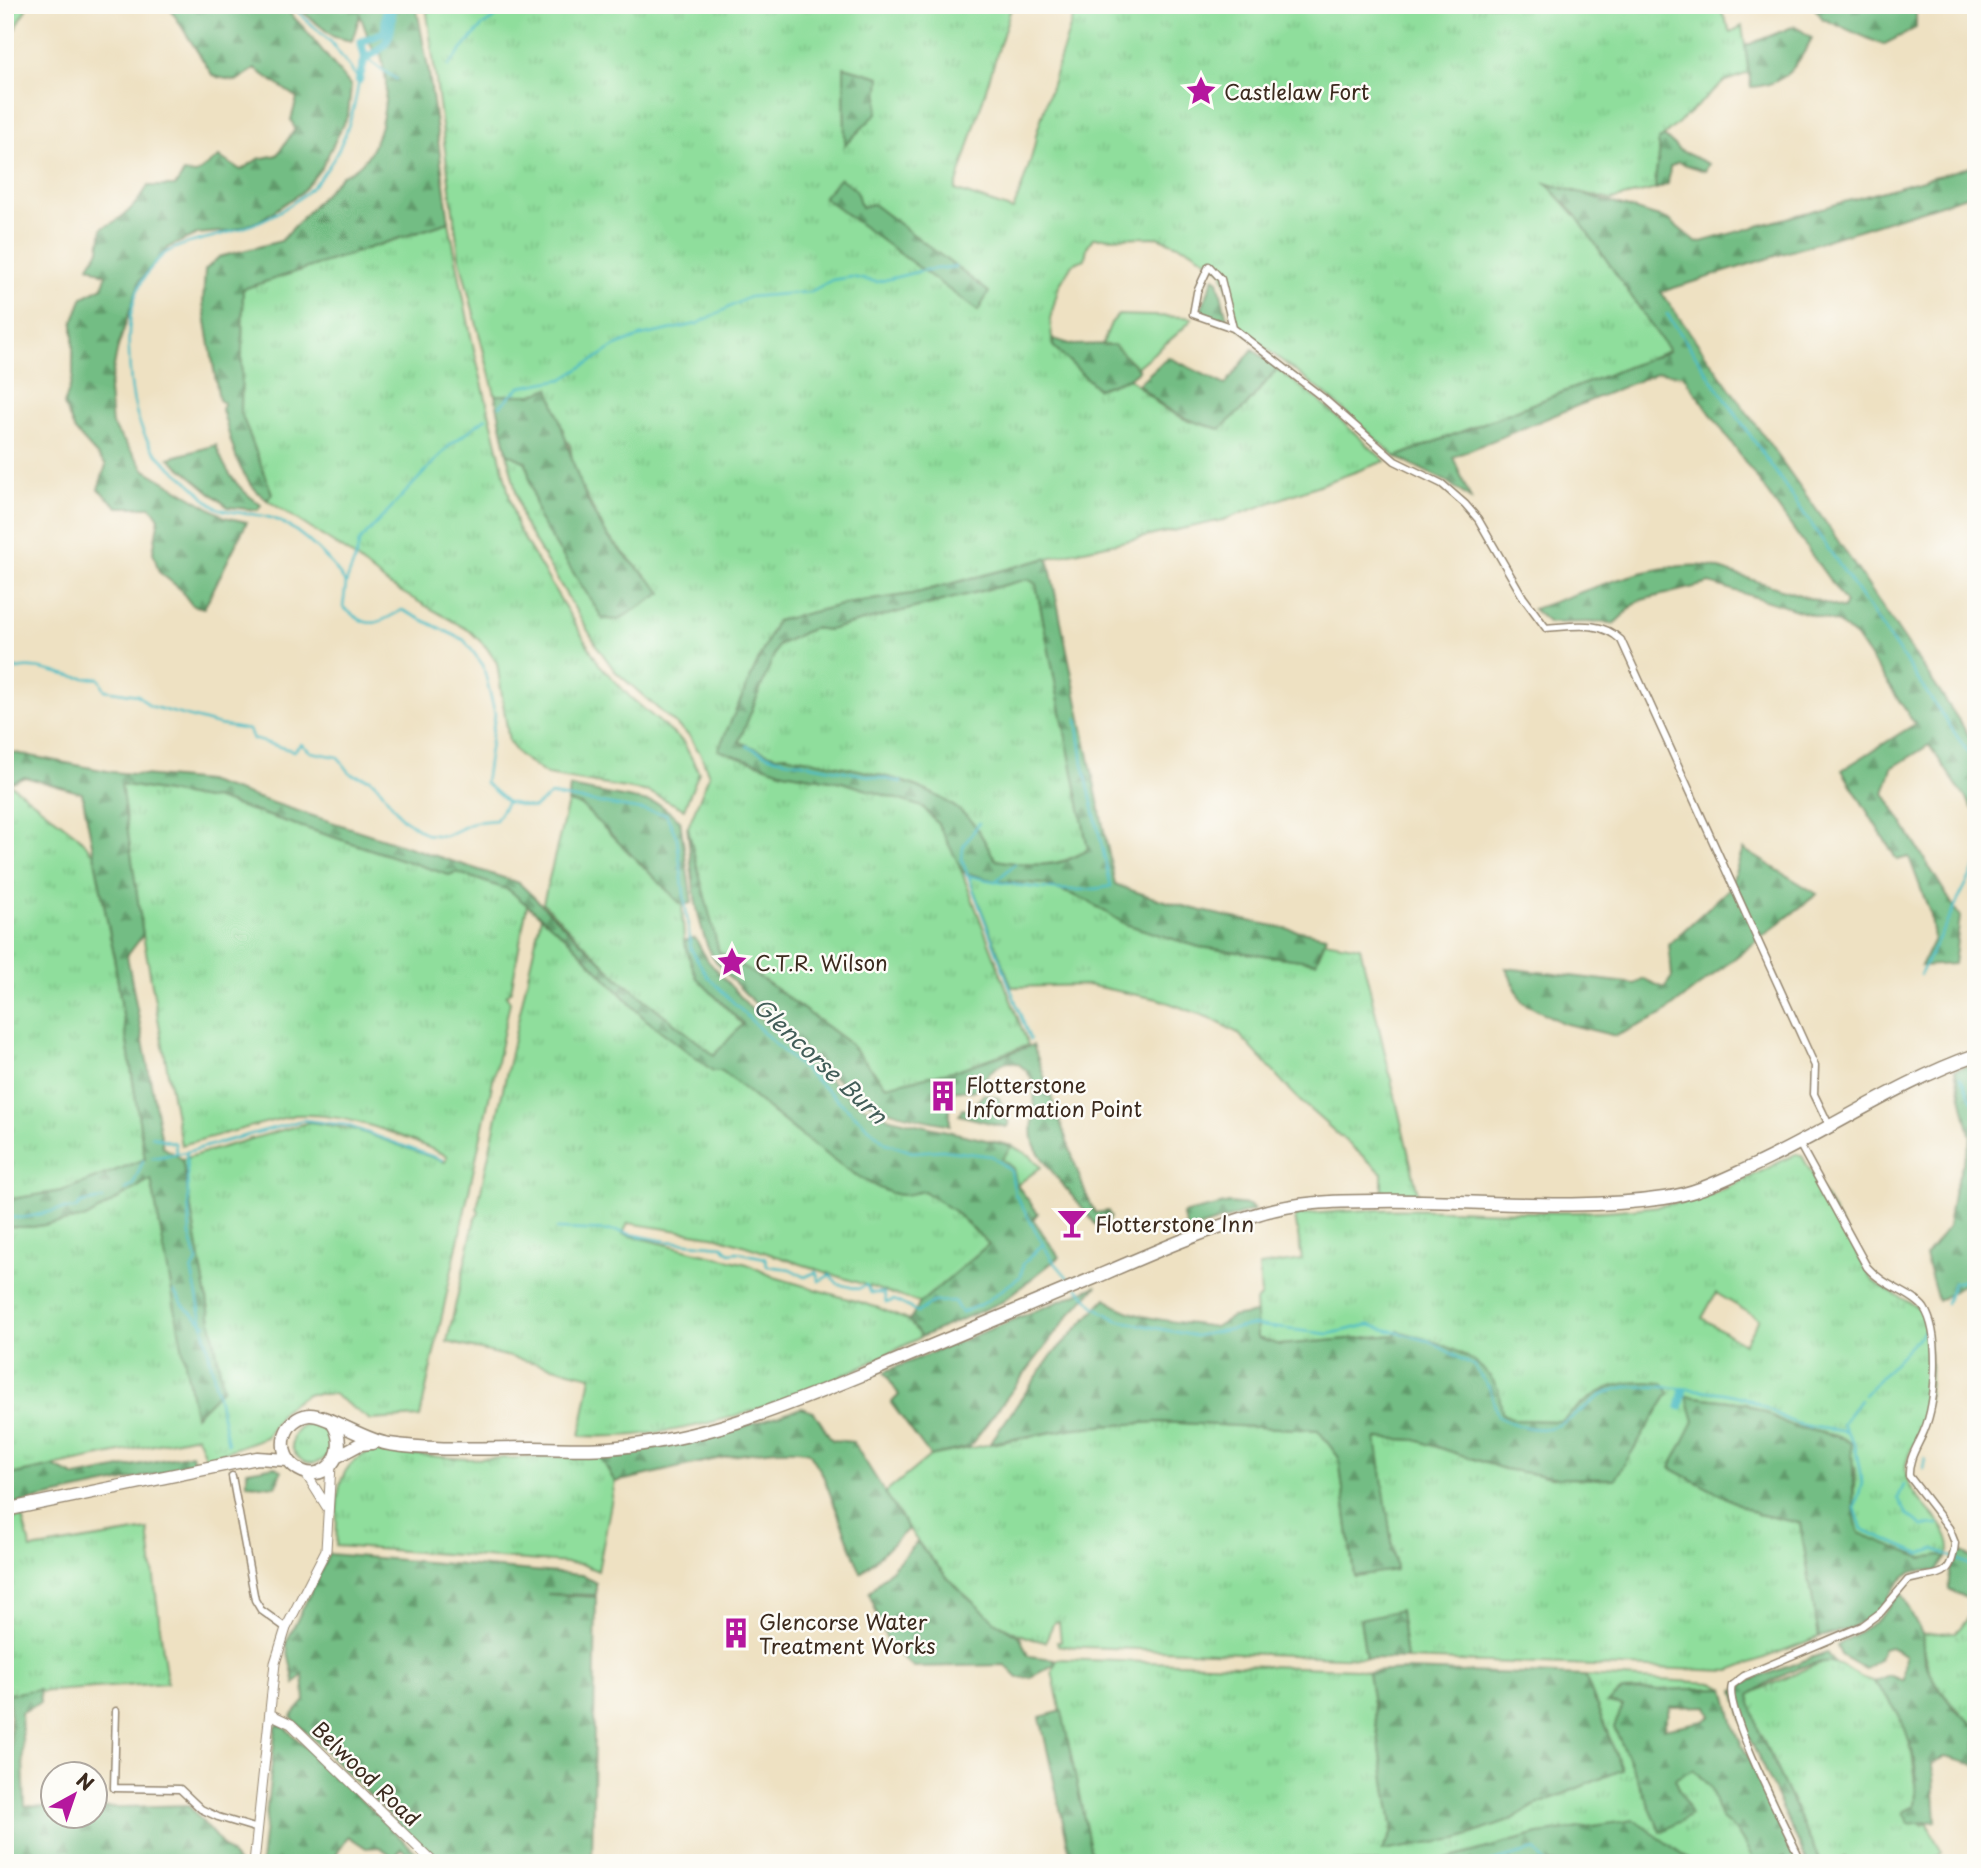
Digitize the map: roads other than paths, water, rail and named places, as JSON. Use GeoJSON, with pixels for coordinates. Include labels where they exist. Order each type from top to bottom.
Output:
{"type":"FeatureCollection","features":[{"type":"Feature","properties":{"kind":"highway"},"geometry":{"type":"LineString","coordinates":[[5,1510],[257,1458],[288,1460],[304,1471],[314,1472],[360,1444],[496,1449],[605,1448],[691,1437],[789,1404],[1208,1230],[1303,1203],[1409,1200],[1533,1204],[1658,1199],[1704,1188],[1800,1144],[1976,1055]]}},
{"type":"Feature","properties":{"kind":"highway"},"geometry":{"type":"LineString","coordinates":[[288,1460],[283,1441],[286,1432],[299,1418],[318,1416],[380,1443]]}},
{"type":"Feature","properties":{"kind":"highway"},"geometry":{"type":"LineString","coordinates":[[333,1424],[340,1440],[334,1461]]}},
{"type":"Feature","properties":{"kind":"highway"},"geometry":{"type":"LineString","coordinates":[[257,1458],[283,1441]]}},
{"type":"Feature","properties":{"kind":"street"},"geometry":{"type":"LineString","coordinates":[[1233,328],[1221,279],[1209,266],[1197,292],[1193,314],[1233,328],[1322,397],[1395,461],[1442,484],[1465,503],[1545,628],[1597,625],[1610,629],[1621,640],[1815,1066],[1814,1094],[1830,1128]]}},
{"type":"Feature","properties":{"kind":"street"},"geometry":{"type":"LineString","coordinates":[[1800,1144],[1867,1268],[1878,1281],[1916,1301],[1924,1309],[1932,1331],[1932,1399],[1924,1431],[1910,1459],[1909,1476],[1949,1528],[1955,1543],[1950,1562],[1941,1575],[1908,1580],[1881,1612],[1862,1626],[1744,1676],[1732,1685],[1731,1698],[1740,1729],[1802,1863]]}},
{"type":"Feature","properties":{"kind":"street"},"geometry":{"type":"LineString","coordinates":[[254,1863],[272,1715],[275,1663],[286,1628],[326,1550],[334,1461]]}},
{"type":"Feature","properties":{"kind":"street"},"geometry":{"type":"LineString","coordinates":[[304,1471],[328,1509]]}},
{"type":"Feature","properties":{"kind":"street"},"geometry":{"type":"LineString","coordinates":[[232,1476],[255,1600],[261,1610],[286,1628]]}},
{"type":"Feature","properties":{"kind":"street"},"geometry":{"type":"LineString","coordinates":[[116,1711],[114,1788],[180,1789],[210,1813],[258,1829]]}},
{"type":"Feature","properties":{"kind":"street","name":"Belwood Road"},"geometry":{"type":"LineString","coordinates":[[272,1715],[291,1724],[433,1863]]}},
{"type":"Feature","properties":{"kind":"waterway","name":"Glencorse Burn"},"geometry":{"type":"LineString","coordinates":[[290,5],[331,42],[359,80],[345,136],[334,159],[319,179],[281,211],[256,223],[168,252],[152,266],[145,277],[131,313],[129,353],[136,412],[150,445],[216,507],[270,517],[306,539],[325,557],[346,584],[343,607],[359,619],[377,622],[402,610],[464,640],[483,665],[495,714],[485,783],[507,802],[533,808],[551,795],[666,814],[677,838],[691,949],[707,976],[774,1043],[886,1143],[912,1152],[942,1150],[992,1156],[1011,1171],[1015,1194],[1051,1258],[1073,1284]]}},
{"type":"Feature","properties":{"kind":"waterway"},"geometry":{"type":"LineString","coordinates":[[365,58],[361,42],[385,32],[386,5]]}},
{"type":"Feature","properties":{"kind":"waterway"},"geometry":{"type":"LineString","coordinates":[[359,80],[365,58],[380,49],[389,37],[392,5]]}},
{"type":"Feature","properties":{"kind":"waterway"},"geometry":{"type":"LineString","coordinates":[[448,66],[483,25],[514,5]]}},
{"type":"Feature","properties":{"kind":"waterway"},"geometry":{"type":"LineString","coordinates":[[365,58],[396,79]]}},
{"type":"Feature","properties":{"kind":"waterway"},"geometry":{"type":"LineString","coordinates":[[500,406],[520,387],[563,379],[616,346],[641,336],[697,324],[749,297],[810,292],[832,280],[851,277],[877,282],[925,270],[955,267]]}},
{"type":"Feature","properties":{"kind":"waterway"},"geometry":{"type":"LineString","coordinates":[[1667,314],[1976,764]]}},
{"type":"Feature","properties":{"kind":"waterway"},"geometry":{"type":"LineString","coordinates":[[346,584],[359,542],[449,446],[486,418]]}},
{"type":"Feature","properties":{"kind":"waterway"},"geometry":{"type":"LineString","coordinates":[[5,663],[18,669],[36,668],[77,677],[99,678],[105,690],[138,695],[150,706],[219,725],[249,730],[253,739],[294,751],[301,744],[311,752],[338,757],[351,774],[370,779],[402,818],[426,834],[445,836],[475,822],[496,820],[507,802]]}},
{"type":"Feature","properties":{"kind":"waterway"},"geometry":{"type":"LineString","coordinates":[[966,875],[1019,886],[1058,890],[1111,886],[1083,763],[1077,718]]}},
{"type":"Feature","properties":{"kind":"waterway"},"geometry":{"type":"LineString","coordinates":[[747,746],[775,758],[901,782]]}},
{"type":"Feature","properties":{"kind":"waterway"},"geometry":{"type":"LineString","coordinates":[[979,823],[963,847],[962,860],[1030,1040]]}},
{"type":"Feature","properties":{"kind":"waterway"},"geometry":{"type":"LineString","coordinates":[[995,882],[1015,864]]}},
{"type":"Feature","properties":{"kind":"waterway"},"geometry":{"type":"LineString","coordinates":[[1920,975],[1976,865]]}},
{"type":"Feature","properties":{"kind":"waterway"},"geometry":{"type":"LineString","coordinates":[[1960,1077],[1976,1108]]}},
{"type":"Feature","properties":{"kind":"waterway"},"geometry":{"type":"LineString","coordinates":[[152,1158],[186,1152],[303,1120],[346,1125],[442,1160]]}},
{"type":"Feature","properties":{"kind":"waterway"},"geometry":{"type":"LineString","coordinates":[[152,1136],[175,1143],[176,1152]]}},
{"type":"Feature","properties":{"kind":"waterway"},"geometry":{"type":"LineString","coordinates":[[186,1152],[190,1235],[197,1261],[192,1272],[228,1444]]}},
{"type":"Feature","properties":{"kind":"waterway"},"geometry":{"type":"LineString","coordinates":[[125,1190],[133,1185],[143,1161]]}},
{"type":"Feature","properties":{"kind":"waterway"},"geometry":{"type":"LineString","coordinates":[[5,1216],[23,1218],[75,1209],[81,1203],[103,1199]]}},
{"type":"Feature","properties":{"kind":"waterway"},"geometry":{"type":"LineString","coordinates":[[557,1229],[616,1231],[665,1241],[723,1246],[730,1253],[765,1258],[767,1266],[790,1269],[805,1277],[816,1272],[819,1281],[830,1275],[838,1284],[858,1289],[866,1285],[871,1293],[884,1293],[886,1303],[894,1300],[918,1312],[933,1302],[954,1301],[961,1313],[984,1303],[1021,1276],[1023,1264],[1043,1244]]}},
{"type":"Feature","properties":{"kind":"waterway"},"geometry":{"type":"LineString","coordinates":[[1946,1303],[1953,1283],[1967,1280],[1976,1244]]}},
{"type":"Feature","properties":{"kind":"waterway","name":"Glencorse Burn"},"geometry":{"type":"LineString","coordinates":[[1078,1288],[1094,1306],[1117,1320],[1195,1336],[1253,1325],[1328,1334],[1369,1325],[1429,1341],[1474,1366],[1490,1389],[1498,1417],[1523,1427],[1542,1429],[1558,1425],[1595,1399],[1628,1387],[1687,1389],[1745,1398],[1798,1424],[1846,1432],[1855,1445],[1862,1483],[1855,1508],[1862,1529],[1920,1554],[1935,1549],[1976,1568]]}},
{"type":"Feature","properties":{"kind":"waterway"},"geometry":{"type":"LineString","coordinates":[[174,1292],[185,1307],[206,1325]]}},
{"type":"Feature","properties":{"kind":"waterway"},"geometry":{"type":"LineString","coordinates":[[1864,1395],[1926,1329]]}},
{"type":"Feature","properties":{"kind":"waterway"},"geometry":{"type":"LineString","coordinates":[[1680,1406],[1683,1391]]}},
{"type":"Feature","properties":{"kind":"waterway"},"geometry":{"type":"LineString","coordinates":[[1846,1432],[1842,1424],[1860,1400]]}},
{"type":"Feature","properties":{"kind":"waterway"},"geometry":{"type":"LineString","coordinates":[[1923,1469],[1925,1458]]}},
{"type":"Feature","properties":{"kind":"waterway"},"geometry":{"type":"LineString","coordinates":[[1904,1485],[1898,1498],[1907,1514],[1923,1526],[1938,1525]]}},
{"type":"Feature","properties":{"kind":"waterway"},"geometry":{"type":"LineString","coordinates":[[1487,1863],[1535,1850],[1545,1863]]}},
{"type":"Feature","properties":{"kind":"waterway"},"geometry":{"type":"LineString","coordinates":[[1581,1863],[1615,1863]]}},
{"type":"Feature","properties":{"kind":"place","name":"Castlelaw Fort"},"geometry":{"type":"Point","coordinates":[1201,91]}},
{"type":"Feature","properties":{"kind":"place","name":"C.T.R. Wilson"},"geometry":{"type":"Point","coordinates":[732,962]}},
{"type":"Feature","properties":{"kind":"place","name":"Flotterstone Information Point"},"geometry":{"type":"Point","coordinates":[943,1096]}},
{"type":"Feature","properties":{"kind":"place","name":"Flotterstone Inn"},"geometry":{"type":"Point","coordinates":[1072,1223]}},
{"type":"Feature","properties":{"kind":"place","name":"Glencorse Water Treatment Works"},"geometry":{"type":"Point","coordinates":[736,1633]}}]}
